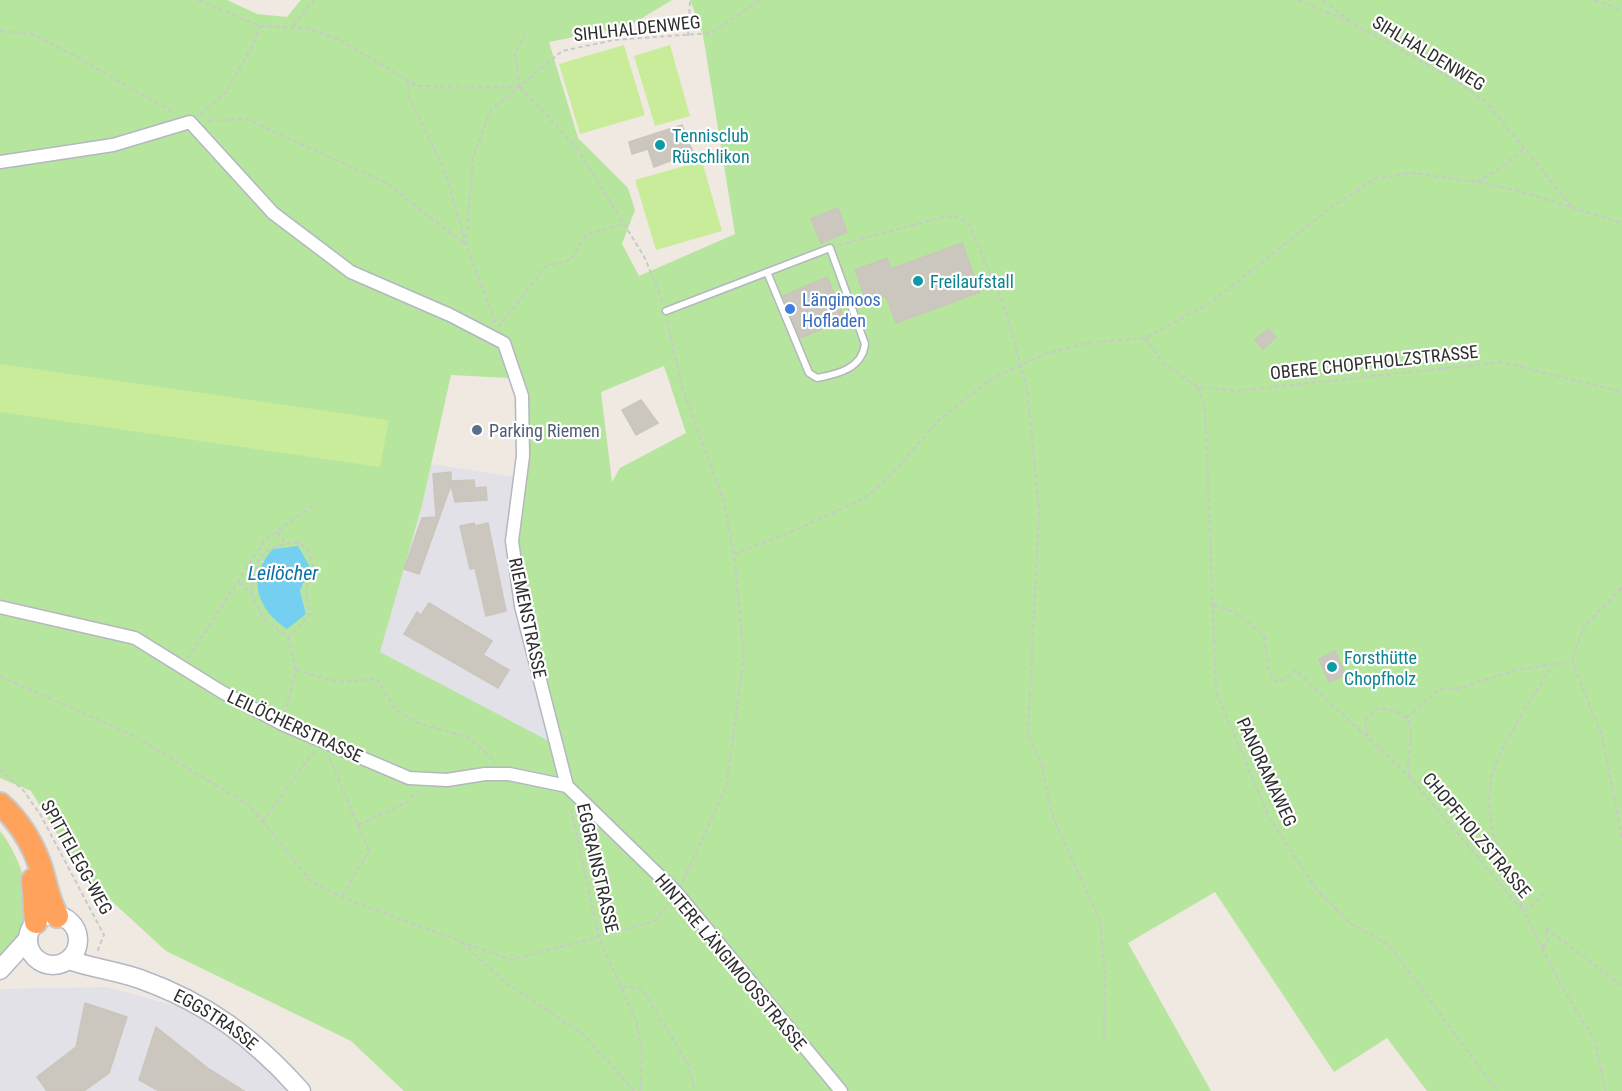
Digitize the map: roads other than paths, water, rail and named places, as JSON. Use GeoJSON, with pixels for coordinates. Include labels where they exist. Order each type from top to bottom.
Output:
{"type":"FeatureCollection","features":[{"type":"Feature","properties":{"kind":"highway"},"geometry":{"type":"LineString","coordinates":[[0,804],[14,819],[31,844],[47,895],[40,925]]}},
{"type":"Feature","properties":{"kind":"highway"},"geometry":{"type":"LineString","coordinates":[[0,819],[13,835],[29,865],[40,925]]}},
{"type":"Feature","properties":{"kind":"main road"},"geometry":{"type":"LineString","coordinates":[[0,971],[40,925],[73,925],[78,943],[69,960],[52,966],[36,959],[28,946],[40,925]]}},
{"type":"Feature","properties":{"kind":"main road","name":"EGGSTRASSE"},"geometry":{"type":"LineString","coordinates":[[78,943],[115,972]]}},
{"type":"Feature","properties":{"kind":"main road"},"geometry":{"type":"LineString","coordinates":[[0,971],[36,959]]}},
{"type":"Feature","properties":{"kind":"main road","name":"EGGSTRASSE"},"geometry":{"type":"LineString","coordinates":[[69,960],[115,972],[198,1003],[224,1019],[267,1055],[301,1091]]}},
{"type":"Feature","properties":{"kind":"street","name":"RIEMENSTRASSE"},"geometry":{"type":"LineString","coordinates":[[0,162],[68,154],[113,145],[190,122],[273,213],[351,272],[450,315],[504,343],[522,396],[523,456],[512,541],[521,606],[567,786]]}},
{"type":"Feature","properties":{"kind":"street","name":"LEILÖCHERSTRASSE"},"geometry":{"type":"LineString","coordinates":[[0,607],[135,638],[183,665],[222,692],[282,724],[409,778],[427,781],[509,774],[567,786]]}},
{"type":"Feature","properties":{"kind":"street","name":"HINTERE LÄNGIMOOSSTRASSE"},"geometry":{"type":"LineString","coordinates":[[567,786],[677,893],[841,1091]]}},
{"type":"Feature","properties":{"kind":"lane"},"geometry":{"type":"LineString","coordinates":[[666,311],[767,272],[830,248],[865,344],[863,356],[833,375],[817,378],[809,373],[767,272]]}},
{"type":"Feature","properties":{"kind":"water","name":"Leilöcher"},"geometry":{"type":"Polygon","coordinates":[[[298,546],[310,567],[300,591],[306,614],[287,629],[268,612],[262,603],[258,582],[265,560],[273,549],[298,546]]]}},
{"type":"Feature","properties":{"kind":"place","name":"Tennisclub Rüschlikon"},"geometry":{"type":"Point","coordinates":[660,145]}},
{"type":"Feature","properties":{"kind":"place","name":"Freilaufstall"},"geometry":{"type":"Point","coordinates":[918,281]}},
{"type":"Feature","properties":{"kind":"place","name":"Längimoos Hofladen"},"geometry":{"type":"Point","coordinates":[790,309]}},
{"type":"Feature","properties":{"kind":"place","name":"Parking Riemen"},"geometry":{"type":"Point","coordinates":[477,430]}},
{"type":"Feature","properties":{"kind":"place","name":"Forsthütte Chopfholz"},"geometry":{"type":"Point","coordinates":[1332,667]}}]}
